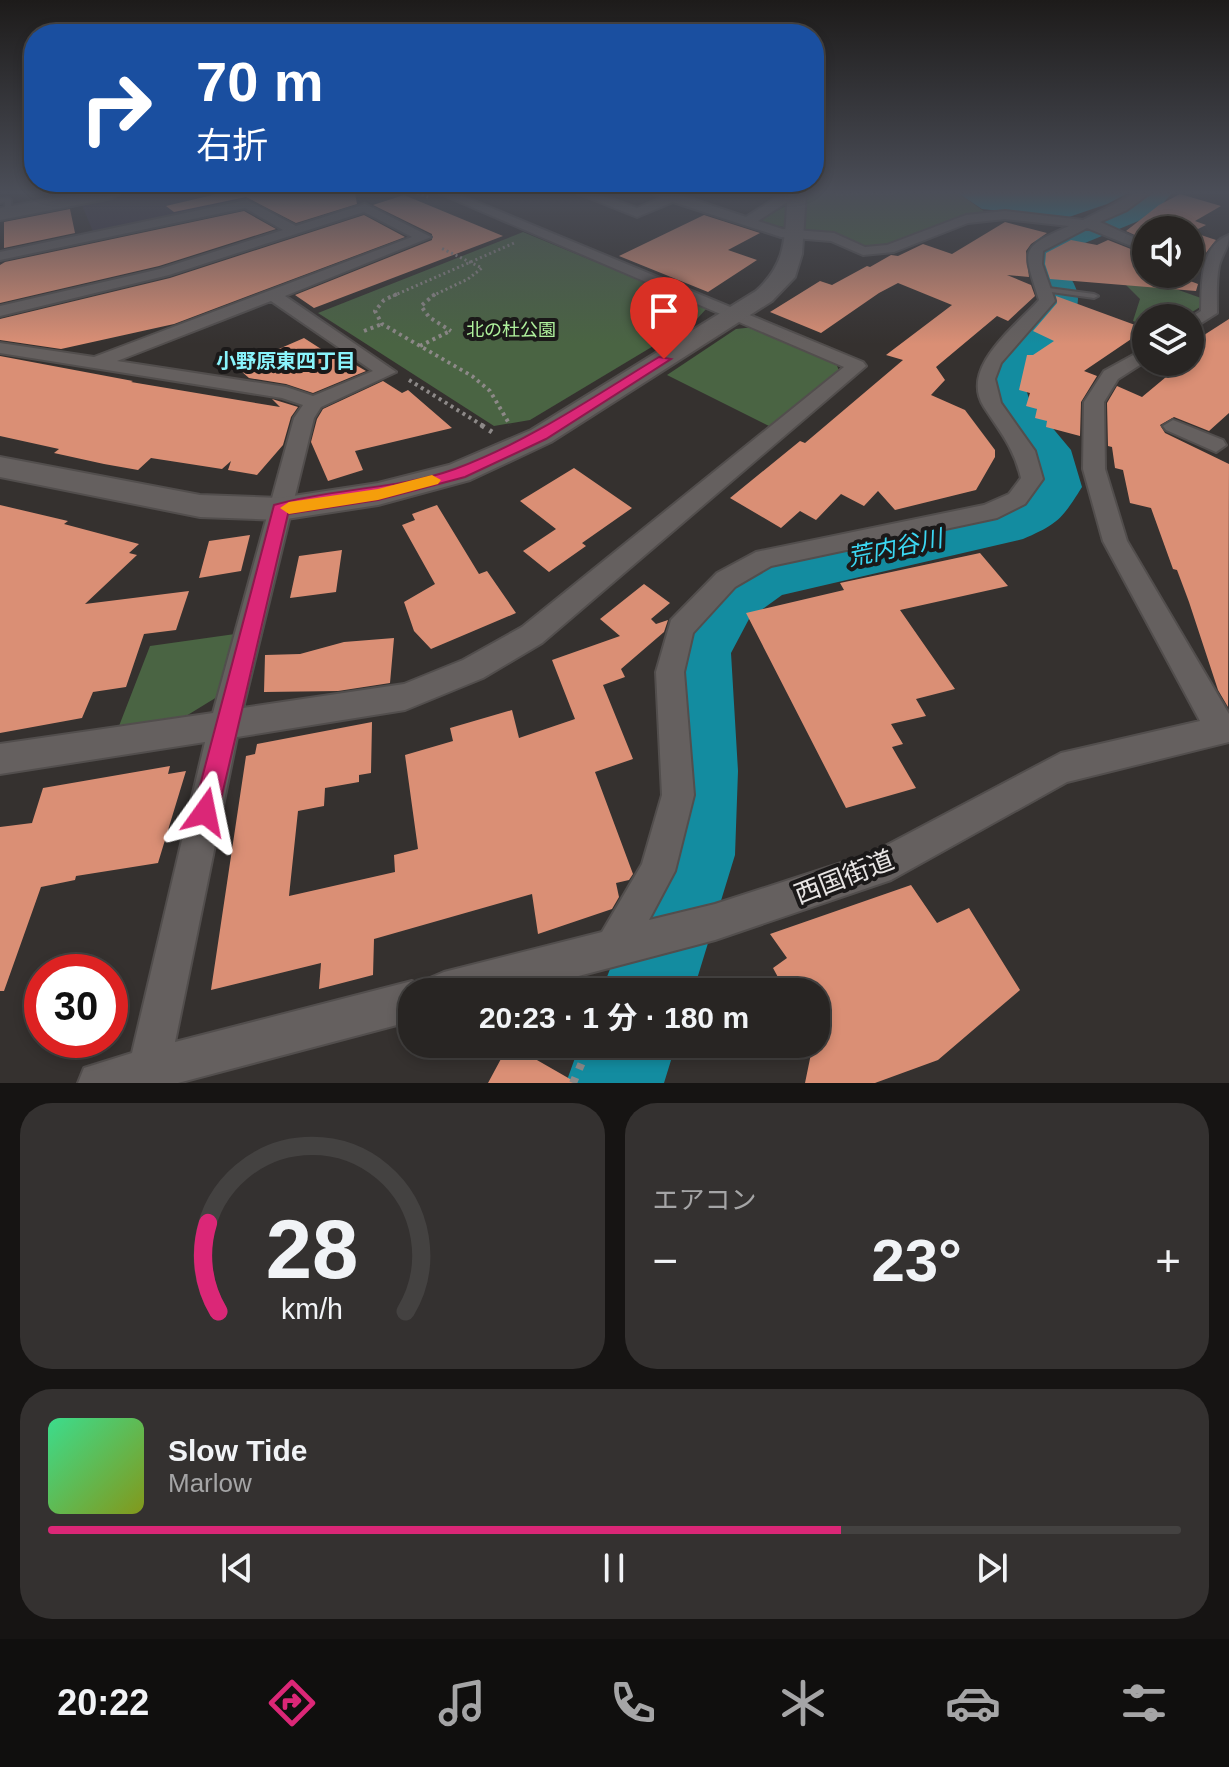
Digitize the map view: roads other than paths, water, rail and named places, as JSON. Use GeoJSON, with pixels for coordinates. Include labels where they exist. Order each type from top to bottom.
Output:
{"type":"FeatureCollection","features":[{"type":"Feature","properties":{"kind":"street"},"geometry":{"type":"LineString","coordinates":[[0,256],[59,244]]}},
{"type":"Feature","properties":{"kind":"street"},"geometry":{"type":"LineString","coordinates":[[0,311],[164,272],[256,244]]}},
{"type":"Feature","properties":{"kind":"street"},"geometry":{"type":"LineString","coordinates":[[94,363],[407,244]]}},
{"type":"Feature","properties":{"kind":"street"},"geometry":{"type":"LineString","coordinates":[[0,759],[405,697],[473,669],[532,635],[857,366],[567,244]]}},
{"type":"Feature","properties":{"kind":"street"},"geometry":{"type":"LineString","coordinates":[[0,467],[200,506],[280,509],[378,494],[459,473],[541,436],[738,314],[784,277],[791,244]]}},
{"type":"Feature","properties":{"kind":"street"},"geometry":{"type":"LineString","coordinates":[[848,244],[863,251],[877,252],[901,244]]}},
{"type":"Feature","properties":{"kind":"street"},"geometry":{"type":"LineString","coordinates":[[615,946],[657,871],[678,795],[670,672],[681,628],[726,580],[765,558],[989,512],[1017,499],[1032,479],[1025,451],[991,403],[986,379],[993,362],[1055,291],[1032,260],[1041,244]]}},
{"type":"Feature","properties":{"kind":"street"},"geometry":{"type":"LineString","coordinates":[[1209,313],[1206,269],[1225,247]]}},
{"type":"Feature","properties":{"kind":"street"},"geometry":{"type":"LineString","coordinates":[[147,1077],[224,726],[304,418],[314,403],[387,372],[273,295]]}},
{"type":"Feature","properties":{"kind":"street"},"geometry":{"type":"LineString","coordinates":[[1209,313],[1229,320]]}},
{"type":"Feature","properties":{"kind":"street"},"geometry":{"type":"LineString","coordinates":[[1204,316],[1209,313]]}},
{"type":"Feature","properties":{"kind":"street"},"geometry":{"type":"LineString","coordinates":[[0,348],[286,393],[314,403]]}},
{"type":"Feature","properties":{"kind":"street"},"geometry":{"type":"LineString","coordinates":[[1132,362],[1111,375],[1094,402],[1094,469],[1115,541],[1225,729]]}},
{"type":"Feature","properties":{"kind":"street"},"geometry":{"type":"LineString","coordinates":[[1173,426],[1225,443]]}},
{"type":"Feature","properties":{"kind":"street","name":"西国街道"},"geometry":{"type":"LineString","coordinates":[[496,978],[715,922],[879,868],[1061,768],[1225,729]]}},
{"type":"Feature","properties":{"kind":"street"},"geometry":{"type":"LineString","coordinates":[[99,1083],[147,1077],[398,1005]]}},
{"type":"Feature","properties":{"kind":"lane"},"geometry":{"type":"LineString","coordinates":[[1055,291],[1094,296]]}},
{"type":"Feature","properties":{"kind":"waterway","name":"荒内谷川"},"geometry":{"type":"LineString","coordinates":[[652,978],[695,855],[701,771],[699,651],[728,602],[765,576],[1004,525],[1038,511],[1056,487],[1047,450],[1009,405],[1001,381],[1058,309],[1058,290],[1042,260],[1049,246],[1055,244]]}},
{"type":"Feature","properties":{"kind":"waterway","name":"荒内谷川"},"geometry":{"type":"LineString","coordinates":[[615,1083],[623,1058]]}},
{"type":"Feature","properties":{"kind":"district","name":"小野原東四丁目"},"geometry":{"type":"Point","coordinates":[286,361]}},
{"type":"Feature","properties":{"kind":"park label","name":"北の杜公園"},"geometry":{"type":"Point","coordinates":[511,330]}}]}
